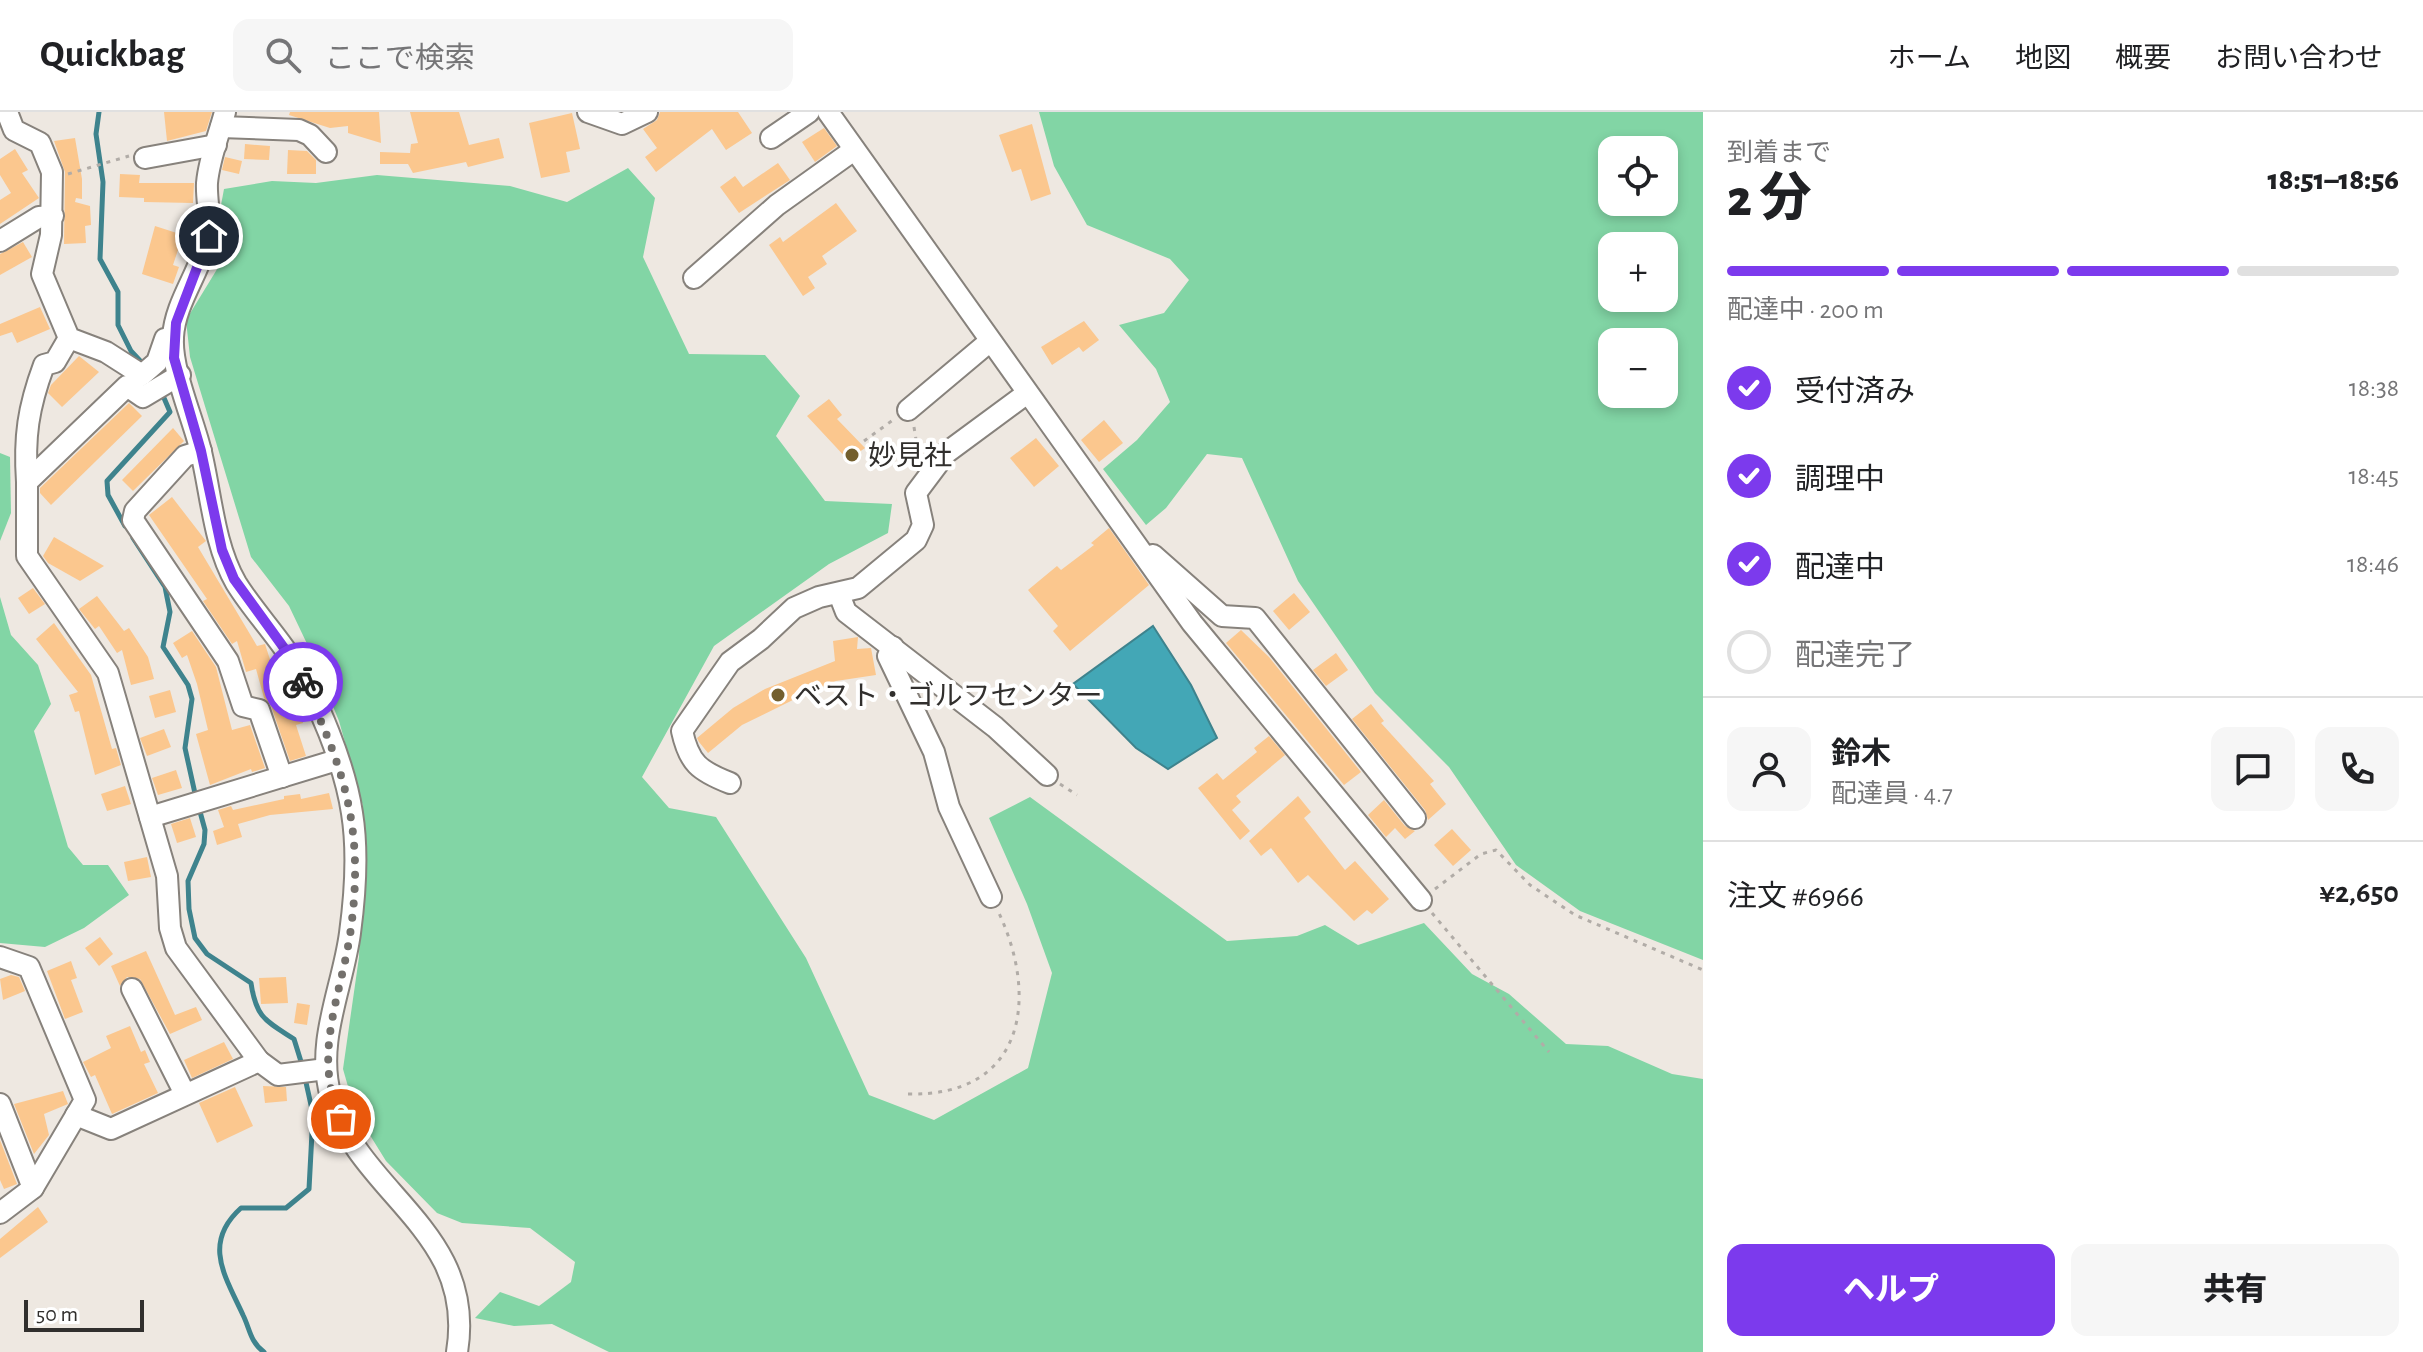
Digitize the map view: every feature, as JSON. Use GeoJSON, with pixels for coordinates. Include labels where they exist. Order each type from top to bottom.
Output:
{"type":"FeatureCollection","features":[{"type":"Feature","properties":{"kind":"street"},"geometry":{"type":"LineString","coordinates":[[588,112],[622,124],[647,112]]}},
{"type":"Feature","properties":{"kind":"street"},"geometry":{"type":"LineString","coordinates":[[771,138],[809,112]]}},
{"type":"Feature","properties":{"kind":"street"},"geometry":{"type":"LineString","coordinates":[[828,112],[1192,623],[1421,900]]}},
{"type":"Feature","properties":{"kind":"street"},"geometry":{"type":"LineString","coordinates":[[7,127],[40,143],[52,179],[53,216],[42,274],[69,338],[106,352],[142,375],[157,362],[165,339],[173,338]]}},
{"type":"Feature","properties":{"kind":"street"},"geometry":{"type":"LineString","coordinates":[[221,128],[207,182],[209,236],[173,338],[180,375],[201,451],[222,550],[234,579],[292,659],[350,796],[354,840],[350,932],[327,1041],[326,1069],[331,1098],[350,1139],[367,1164],[428,1232],[439,1251],[456,1303],[460,1328],[457,1352]]}},
{"type":"Feature","properties":{"kind":"street"},"geometry":{"type":"LineString","coordinates":[[145,158],[221,128],[299,130],[310,135],[326,152]]}},
{"type":"Feature","properties":{"kind":"street"},"geometry":{"type":"LineString","coordinates":[[694,278],[777,205],[854,150]]}},
{"type":"Feature","properties":{"kind":"street"},"geometry":{"type":"LineString","coordinates":[[0,241],[39,217],[53,216]]}},
{"type":"Feature","properties":{"kind":"street"},"geometry":{"type":"LineString","coordinates":[[69,338],[55,362],[44,365],[32,398],[24,436],[27,556],[108,673],[167,876],[170,928],[176,948],[259,1061],[278,1075],[326,1069]]}},
{"type":"Feature","properties":{"kind":"street"},"geometry":{"type":"LineString","coordinates":[[908,410],[989,342]]}},
{"type":"Feature","properties":{"kind":"street"},"geometry":{"type":"LineString","coordinates":[[27,482],[127,386],[143,397],[180,375]]}},
{"type":"Feature","properties":{"kind":"street"},"geometry":{"type":"LineString","coordinates":[[730,783],[709,775],[687,756],[682,731],[730,662],[761,639],[794,608],[819,597],[858,588],[916,540],[923,525],[916,493],[946,453],[1026,394]]}},
{"type":"Feature","properties":{"kind":"street"},"geometry":{"type":"LineString","coordinates":[[201,451],[185,456],[135,511],[133,520],[228,661],[243,706],[259,710],[265,719],[282,777]]}},
{"type":"Feature","properties":{"kind":"street"},"geometry":{"type":"LineString","coordinates":[[1142,550],[1160,559],[1222,616],[1255,618],[1415,818]]}},
{"type":"Feature","properties":{"kind":"street"},"geometry":{"type":"LineString","coordinates":[[839,594],[846,612],[995,727],[1047,775]]}},
{"type":"Feature","properties":{"kind":"street"},"geometry":{"type":"LineString","coordinates":[[893,647],[888,656],[934,752],[949,807],[991,897]]}},
{"type":"Feature","properties":{"kind":"street"},"geometry":{"type":"LineString","coordinates":[[150,817],[337,760]]}},
{"type":"Feature","properties":{"kind":"street"},"geometry":{"type":"LineString","coordinates":[[0,957],[29,967],[85,1100],[33,1188],[0,1213]]}},
{"type":"Feature","properties":{"kind":"street"},"geometry":{"type":"LineString","coordinates":[[132,989],[185,1094]]}},
{"type":"Feature","properties":{"kind":"street"},"geometry":{"type":"LineString","coordinates":[[76,1115],[111,1129],[259,1061]]}},
{"type":"Feature","properties":{"kind":"street"},"geometry":{"type":"LineString","coordinates":[[0,1104],[33,1188]]}},
{"type":"Feature","properties":{"kind":"path"},"geometry":{"type":"LineString","coordinates":[[52,179],[142,152],[145,158]]}},
{"type":"Feature","properties":{"kind":"path"},"geometry":{"type":"LineString","coordinates":[[864,441],[908,410],[926,480]]}},
{"type":"Feature","properties":{"kind":"path"},"geometry":{"type":"LineString","coordinates":[[1549,1052],[1421,900],[1481,854],[1496,850],[1530,885],[1575,915],[1703,970]]}},
{"type":"Feature","properties":{"kind":"path"},"geometry":{"type":"LineString","coordinates":[[908,1094],[936,1095],[983,1075],[1001,1062],[1015,1038],[1018,962],[991,897]]}},
{"type":"Feature","properties":{"kind":"green space"},"geometry":{"type":"Polygon","coordinates":[[[1039,112],[1703,112],[1703,960],[1580,911],[1516,865],[1449,767],[1375,693],[1298,581],[1242,458],[1207,454],[1166,508],[1146,525],[1103,469],[1137,440],[1170,402],[1156,369],[1119,325],[1164,313],[1189,280],[1170,259],[1087,225],[1054,166],[1039,112]]]}},
{"type":"Feature","properties":{"kind":"green space"},"geometry":{"type":"Polygon","coordinates":[[[628,168],[655,198],[643,257],[689,354],[765,355],[800,396],[776,436],[825,501],[892,504],[888,533],[829,564],[714,646],[642,777],[669,808],[716,817],[806,958],[869,1095],[934,1120],[1028,1068],[1052,973],[1027,904],[989,818],[1030,797],[1227,941],[1297,936],[1325,925],[1358,945],[1424,923],[1472,974],[1509,994],[1566,1044],[1608,1046],[1672,1074],[1703,1079],[1703,1352],[609,1352],[552,1324],[514,1326],[475,1318],[500,1292],[539,1306],[571,1282],[575,1262],[530,1228],[462,1223],[437,1213],[386,1161],[355,1111],[343,1069],[359,957],[363,806],[339,721],[310,650],[289,606],[251,557],[190,357],[186,320],[219,266],[216,232],[224,189],[272,181],[316,183],[377,175],[510,186],[567,202],[628,168]]]}},
{"type":"Feature","properties":{"kind":"green space"},"geometry":{"type":"Polygon","coordinates":[[[0,453],[10,457],[11,513],[0,541],[0,453]]]}},
{"type":"Feature","properties":{"kind":"green space"},"geometry":{"type":"Polygon","coordinates":[[[0,597],[11,635],[38,665],[51,704],[34,731],[68,847],[83,865],[108,865],[129,895],[84,928],[45,947],[0,943],[0,597]]]}},
{"type":"Feature","properties":{"kind":"water"},"geometry":{"type":"Polygon","coordinates":[[[1153,626],[1191,685],[1217,738],[1168,769],[1136,748],[1073,684],[1153,626]]]}},
{"type":"Feature","properties":{"kind":"building"},"geometry":{"type":"Polygon","coordinates":[[[164,112],[212,112],[206,131],[167,141],[164,112]]]}},
{"type":"Feature","properties":{"kind":"building"},"geometry":{"type":"Polygon","coordinates":[[[290,112],[379,112],[381,143],[348,133],[348,126],[330,128],[289,115],[290,112]]]}},
{"type":"Feature","properties":{"kind":"building"},"geometry":{"type":"Polygon","coordinates":[[[410,112],[459,112],[469,145],[499,138],[504,158],[468,167],[466,162],[413,173],[408,164],[380,164],[380,152],[410,153],[411,144],[418,143],[410,112]]]}},
{"type":"Feature","properties":{"kind":"building"},"geometry":{"type":"Polygon","coordinates":[[[660,112],[738,112],[752,133],[726,150],[712,129],[656,172],[645,157],[657,148],[643,129],[657,120],[660,112]]]}},
{"type":"Feature","properties":{"kind":"building"},"geometry":{"type":"Polygon","coordinates":[[[572,113],[580,149],[566,152],[570,172],[541,178],[529,123],[572,113]]]}},
{"type":"Feature","properties":{"kind":"building"},"geometry":{"type":"Polygon","coordinates":[[[1032,124],[1051,194],[1031,201],[1021,169],[1012,172],[999,135],[1032,124]]]}},
{"type":"Feature","properties":{"kind":"building"},"geometry":{"type":"Polygon","coordinates":[[[824,128],[837,146],[815,162],[802,142],[824,128]]]}},
{"type":"Feature","properties":{"kind":"building"},"geometry":{"type":"Polygon","coordinates":[[[75,138],[82,199],[76,198],[75,202],[90,206],[91,225],[85,226],[86,243],[64,244],[65,172],[54,141],[75,138]]]}},
{"type":"Feature","properties":{"kind":"building"},"geometry":{"type":"Polygon","coordinates":[[[245,144],[270,146],[269,160],[244,159],[245,144]]]}},
{"type":"Feature","properties":{"kind":"building"},"geometry":{"type":"Polygon","coordinates":[[[15,149],[28,170],[22,173],[39,198],[0,224],[0,200],[11,193],[0,175],[0,159],[15,149]]]}},
{"type":"Feature","properties":{"kind":"building"},"geometry":{"type":"Polygon","coordinates":[[[288,150],[307,151],[316,160],[316,174],[287,174],[288,150]]]}},
{"type":"Feature","properties":{"kind":"building"},"geometry":{"type":"Polygon","coordinates":[[[225,157],[242,161],[239,174],[222,170],[225,157]]]}},
{"type":"Feature","properties":{"kind":"building"},"geometry":{"type":"Polygon","coordinates":[[[778,163],[790,180],[739,213],[720,187],[735,176],[743,187],[778,163]]]}},
{"type":"Feature","properties":{"kind":"building"},"geometry":{"type":"Polygon","coordinates":[[[120,174],[140,175],[139,183],[194,183],[193,203],[144,202],[144,198],[119,197],[120,174]]]}},
{"type":"Feature","properties":{"kind":"building"},"geometry":{"type":"Polygon","coordinates":[[[836,203],[857,231],[822,256],[827,264],[808,277],[815,288],[803,296],[769,245],[780,237],[783,242],[836,203]]]}},
{"type":"Feature","properties":{"kind":"building"},"geometry":{"type":"Polygon","coordinates":[[[155,226],[183,235],[173,265],[179,267],[173,284],[142,274],[155,226]]]}},
{"type":"Feature","properties":{"kind":"building"},"geometry":{"type":"Polygon","coordinates":[[[23,242],[32,257],[0,275],[0,254],[23,242]]]}},
{"type":"Feature","properties":{"kind":"building"},"geometry":{"type":"Polygon","coordinates":[[[40,307],[50,329],[17,343],[12,332],[0,336],[0,324],[40,307]]]}},
{"type":"Feature","properties":{"kind":"building"},"geometry":{"type":"Polygon","coordinates":[[[1084,321],[1099,340],[1083,352],[1079,347],[1052,365],[1041,347],[1084,321]]]}},
{"type":"Feature","properties":{"kind":"building"},"geometry":{"type":"Polygon","coordinates":[[[79,356],[99,372],[62,407],[48,393],[51,385],[79,356]]]}},
{"type":"Feature","properties":{"kind":"building"},"geometry":{"type":"Polygon","coordinates":[[[829,399],[842,415],[837,419],[865,448],[848,460],[807,416],[829,399]]]}},
{"type":"Feature","properties":{"kind":"building"},"geometry":{"type":"Polygon","coordinates":[[[129,403],[142,416],[51,505],[40,493],[40,488],[129,403]]]}},
{"type":"Feature","properties":{"kind":"building"},"geometry":{"type":"Polygon","coordinates":[[[1104,420],[1123,443],[1099,462],[1081,440],[1104,420]]]}},
{"type":"Feature","properties":{"kind":"building"},"geometry":{"type":"Polygon","coordinates":[[[173,428],[184,441],[133,491],[122,480],[173,428]]]}},
{"type":"Feature","properties":{"kind":"building"},"geometry":{"type":"Polygon","coordinates":[[[1036,438],[1059,466],[1034,487],[1010,458],[1036,438]]]}},
{"type":"Feature","properties":{"kind":"building"},"geometry":{"type":"Polygon","coordinates":[[[172,497],[206,541],[198,547],[257,646],[265,644],[274,672],[283,669],[287,676],[293,702],[298,701],[303,723],[296,725],[306,756],[290,761],[271,706],[264,698],[256,669],[246,672],[237,641],[232,644],[203,601],[207,599],[149,515],[172,497]]]}},
{"type":"Feature","properties":{"kind":"building"},"geometry":{"type":"Polygon","coordinates":[[[1109,528],[1149,585],[1070,651],[1053,631],[1058,626],[1028,590],[1057,566],[1061,570],[1094,545],[1091,543],[1109,528]]]}},
{"type":"Feature","properties":{"kind":"building"},"geometry":{"type":"Polygon","coordinates":[[[54,537],[104,566],[80,581],[48,563],[43,556],[54,537]]]}},
{"type":"Feature","properties":{"kind":"building"},"geometry":{"type":"Polygon","coordinates":[[[33,588],[45,604],[29,614],[18,598],[33,588]]]}},
{"type":"Feature","properties":{"kind":"building"},"geometry":{"type":"Polygon","coordinates":[[[1294,593],[1310,612],[1289,630],[1273,611],[1294,593]]]}},
{"type":"Feature","properties":{"kind":"building"},"geometry":{"type":"Polygon","coordinates":[[[97,596],[124,631],[129,628],[148,657],[154,679],[131,685],[122,650],[117,653],[99,626],[95,629],[79,609],[97,596]]]}},
{"type":"Feature","properties":{"kind":"building"},"geometry":{"type":"Polygon","coordinates":[[[54,623],[91,675],[112,749],[116,748],[121,765],[95,775],[79,711],[75,712],[69,695],[78,692],[36,639],[54,623]]]}},
{"type":"Feature","properties":{"kind":"building"},"geometry":{"type":"Polygon","coordinates":[[[1241,630],[1269,657],[1361,772],[1344,785],[1226,643],[1241,630]]]}},
{"type":"Feature","properties":{"kind":"building"},"geometry":{"type":"Polygon","coordinates":[[[192,631],[216,667],[232,730],[250,725],[265,768],[252,772],[251,769],[210,785],[196,734],[208,730],[197,684],[187,655],[182,658],[173,643],[192,631]]]}},
{"type":"Feature","properties":{"kind":"building"},"geometry":{"type":"Polygon","coordinates":[[[858,637],[857,649],[871,648],[876,675],[836,681],[801,696],[742,725],[708,753],[699,742],[697,738],[733,708],[765,689],[835,661],[833,641],[858,637]]]}},
{"type":"Feature","properties":{"kind":"building"},"geometry":{"type":"Polygon","coordinates":[[[1336,653],[1348,670],[1326,686],[1313,670],[1336,653]]]}},
{"type":"Feature","properties":{"kind":"building"},"geometry":{"type":"Polygon","coordinates":[[[170,690],[176,712],[155,718],[149,696],[170,690]]]}},
{"type":"Feature","properties":{"kind":"building"},"geometry":{"type":"Polygon","coordinates":[[[1371,704],[1384,721],[1381,723],[1434,781],[1430,784],[1446,804],[1428,820],[1425,810],[1352,719],[1371,704]]]}},
{"type":"Feature","properties":{"kind":"building"},"geometry":{"type":"Polygon","coordinates":[[[164,729],[171,747],[147,756],[140,738],[164,729]]]}},
{"type":"Feature","properties":{"kind":"building"},"geometry":{"type":"Polygon","coordinates":[[[1269,736],[1285,755],[1236,796],[1241,802],[1232,810],[1250,831],[1240,840],[1198,788],[1217,773],[1223,780],[1257,752],[1254,748],[1269,736]]]}},
{"type":"Feature","properties":{"kind":"building"},"geometry":{"type":"Polygon","coordinates":[[[176,770],[182,788],[158,795],[152,778],[176,770]]]}},
{"type":"Feature","properties":{"kind":"building"},"geometry":{"type":"Polygon","coordinates":[[[125,786],[131,804],[107,811],[101,794],[125,786]]]}},
{"type":"Feature","properties":{"kind":"building"},"geometry":{"type":"Polygon","coordinates":[[[329,793],[333,809],[270,815],[238,824],[242,837],[217,845],[213,831],[224,827],[218,810],[231,806],[233,810],[284,799],[284,796],[300,794],[301,799],[329,793]]]}},
{"type":"Feature","properties":{"kind":"building"},"geometry":{"type":"Polygon","coordinates":[[[1298,796],[1311,812],[1304,818],[1345,870],[1355,861],[1389,899],[1372,914],[1367,910],[1354,921],[1308,875],[1298,883],[1271,848],[1261,856],[1249,841],[1298,796]]]}},
{"type":"Feature","properties":{"kind":"building"},"geometry":{"type":"Polygon","coordinates":[[[1384,800],[1405,826],[1415,831],[1405,839],[1395,828],[1386,837],[1368,815],[1384,800]]]}},
{"type":"Feature","properties":{"kind":"building"},"geometry":{"type":"Polygon","coordinates":[[[190,818],[196,837],[177,843],[171,824],[190,818]]]}},
{"type":"Feature","properties":{"kind":"building"},"geometry":{"type":"Polygon","coordinates":[[[1452,829],[1471,850],[1453,866],[1434,845],[1452,829]]]}},
{"type":"Feature","properties":{"kind":"building"},"geometry":{"type":"Polygon","coordinates":[[[147,857],[151,877],[128,881],[124,862],[147,857]]]}},
{"type":"Feature","properties":{"kind":"building"},"geometry":{"type":"Polygon","coordinates":[[[100,937],[113,954],[99,966],[85,948],[100,937]]]}},
{"type":"Feature","properties":{"kind":"building"},"geometry":{"type":"Polygon","coordinates":[[[146,951],[175,1015],[196,1007],[202,1020],[170,1034],[140,979],[127,977],[120,986],[111,966],[146,951]]]}},
{"type":"Feature","properties":{"kind":"building"},"geometry":{"type":"Polygon","coordinates":[[[71,961],[77,978],[71,980],[83,1012],[65,1019],[47,971],[71,961]]]}},
{"type":"Feature","properties":{"kind":"building"},"geometry":{"type":"Polygon","coordinates":[[[11,975],[19,977],[25,991],[3,1000],[0,979],[11,975]]]}},
{"type":"Feature","properties":{"kind":"building"},"geometry":{"type":"Polygon","coordinates":[[[286,977],[288,1003],[261,1004],[259,978],[286,977]]]}},
{"type":"Feature","properties":{"kind":"building"},"geometry":{"type":"Polygon","coordinates":[[[297,1003],[310,1005],[307,1025],[294,1023],[297,1003]]]}},
{"type":"Feature","properties":{"kind":"building"},"geometry":{"type":"Polygon","coordinates":[[[130,1026],[141,1052],[145,1050],[150,1062],[144,1064],[158,1093],[112,1114],[95,1075],[91,1077],[83,1062],[111,1048],[106,1036],[130,1026]]]}},
{"type":"Feature","properties":{"kind":"building"},"geometry":{"type":"Polygon","coordinates":[[[224,1042],[233,1059],[192,1078],[184,1060],[224,1042]]]}},
{"type":"Feature","properties":{"kind":"building"},"geometry":{"type":"Polygon","coordinates":[[[263,1086],[286,1087],[287,1101],[265,1103],[263,1086]]]}},
{"type":"Feature","properties":{"kind":"building"},"geometry":{"type":"Polygon","coordinates":[[[235,1087],[253,1126],[217,1143],[199,1103],[235,1087]]]}},
{"type":"Feature","properties":{"kind":"building"},"geometry":{"type":"Polygon","coordinates":[[[63,1091],[68,1104],[44,1114],[49,1135],[34,1154],[14,1104],[63,1091]]]}},
{"type":"Feature","properties":{"kind":"building"},"geometry":{"type":"Polygon","coordinates":[[[0,1140],[17,1184],[4,1189],[0,1180],[0,1140]]]}},
{"type":"Feature","properties":{"kind":"building"},"geometry":{"type":"Polygon","coordinates":[[[38,1207],[48,1222],[0,1258],[0,1239],[38,1207]]]}},
{"type":"Feature","properties":{"kind":"waterway"},"geometry":{"type":"LineString","coordinates":[[99,112],[96,134],[103,182],[100,259],[118,292],[118,325],[131,351],[145,366]]}},
{"type":"Feature","properties":{"kind":"waterway"},"geometry":{"type":"LineString","coordinates":[[125,526],[108,495],[107,481],[170,412],[161,391]]}},
{"type":"Feature","properties":{"kind":"waterway"},"geometry":{"type":"LineString","coordinates":[[133,538],[165,587],[170,612],[163,647],[188,685],[192,699],[185,748],[196,798]]}},
{"type":"Feature","properties":{"kind":"waterway"},"geometry":{"type":"LineString","coordinates":[[199,808],[205,830],[204,844],[188,881],[189,909],[195,938],[207,954],[251,983],[259,1011],[269,1023],[294,1039],[303,1068]]}},
{"type":"Feature","properties":{"kind":"waterway"},"geometry":{"type":"LineString","coordinates":[[264,1352],[253,1340],[224,1273],[220,1247],[222,1234],[241,1208],[286,1208],[309,1189],[313,1114],[305,1078]]}},
{"type":"Feature","properties":{"kind":"way so far"},"geometry":{"type":"LineString","coordinates":[[303,682],[330,737],[350,796],[353,819],[350,932],[327,1041],[326,1069],[331,1098],[341,1119]]}},
{"type":"Feature","properties":{"kind":"place","name":"妙見社"},"geometry":{"type":"Point","coordinates":[852,455]}},
{"type":"Feature","properties":{"kind":"place","name":"ベスト・ゴルフセンター"},"geometry":{"type":"Point","coordinates":[778,695]}},
{"type":"Feature","properties":{"kind":"route"},"geometry":{"type":"LineString","coordinates":[[209,236],[176,323],[174,358],[201,451],[222,550],[234,579],[292,659],[303,682]]}}]}
